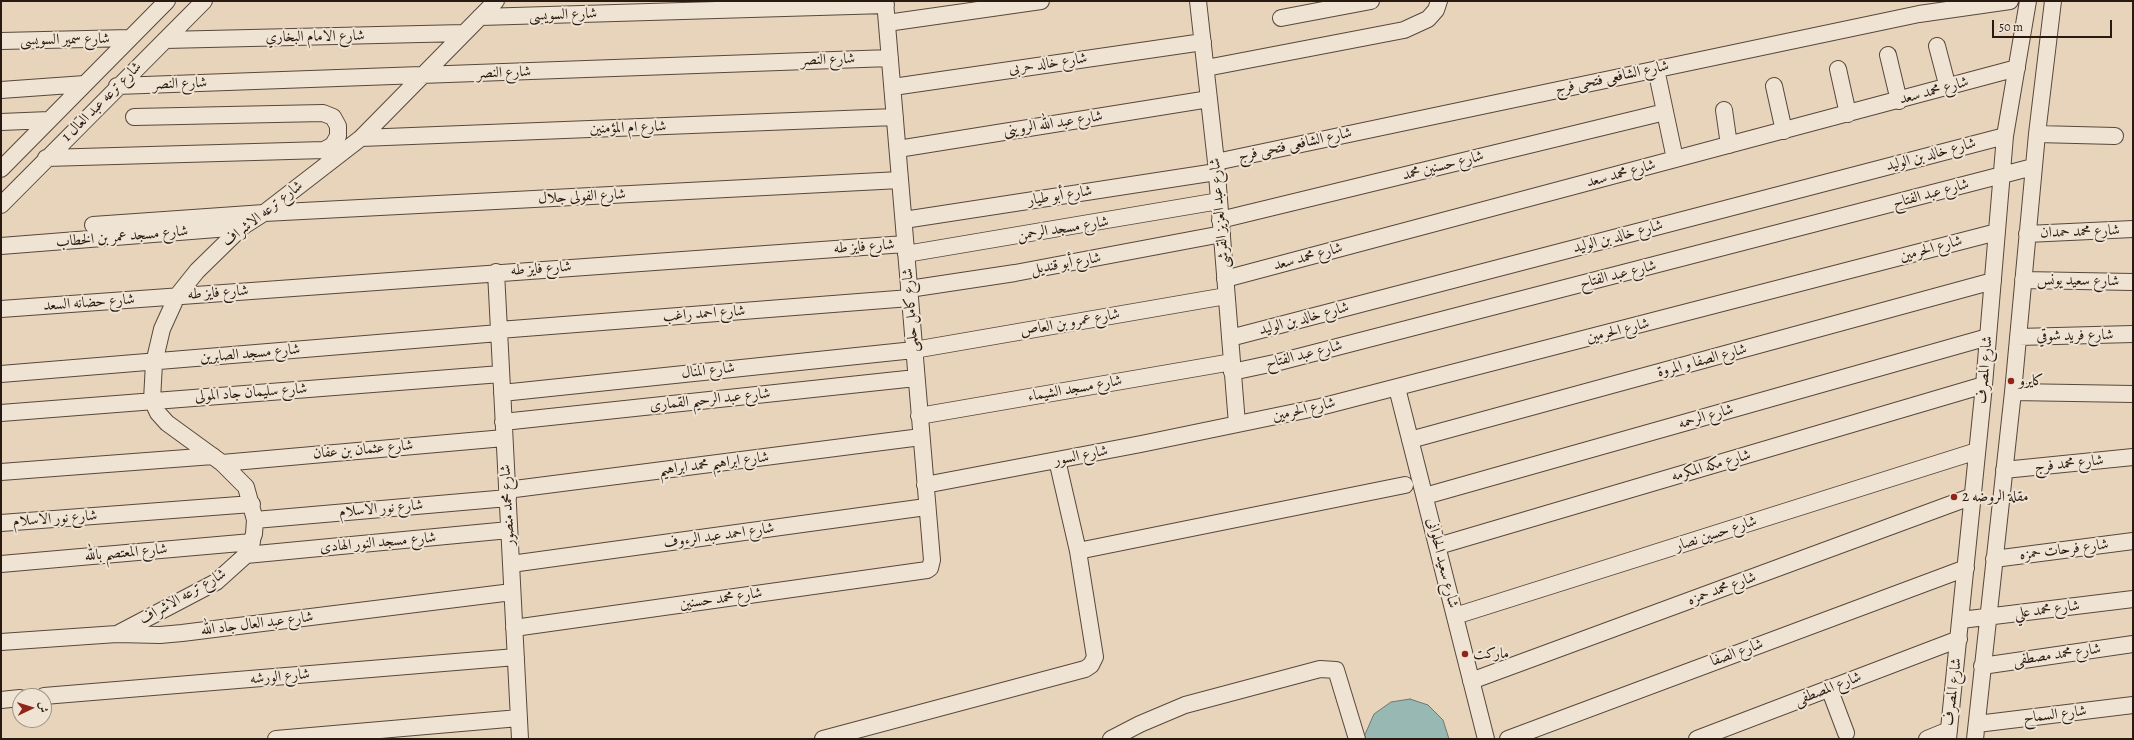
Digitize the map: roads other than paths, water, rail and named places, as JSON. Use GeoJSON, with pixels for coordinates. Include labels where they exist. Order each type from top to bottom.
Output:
{"type":"FeatureCollection","features":[{"type":"Feature","properties":{"kind":"street","name":"شارع ترعه عبد العال 1"},"geometry":{"type":"LineString","coordinates":[[1,169],[167,1]]}},
{"type":"Feature","properties":{"kind":"street","name":"شارع ترعه عبد العال 1"},"geometry":{"type":"LineString","coordinates":[[1,205],[117,86],[204,1]]}},
{"type":"Feature","properties":{"kind":"street","name":"شارع ترعه الاشراف"},"geometry":{"type":"LineString","coordinates":[[152,400],[154,363],[162,329],[177,296],[198,271],[242,227],[264,213],[361,138],[496,1]]}},
{"type":"Feature","properties":{"kind":"street"},"geometry":{"type":"LineString","coordinates":[[887,23],[1041,1]]}},
{"type":"Feature","properties":{"kind":"street","name":"شارع عبد العزيز القرشى"},"geometry":{"type":"LineString","coordinates":[[1198,1],[1216,167],[1237,424]]}},
{"type":"Feature","properties":{"kind":"street"},"geometry":{"type":"LineString","coordinates":[[1281,18],[1371,1]]}},
{"type":"Feature","properties":{"kind":"street"},"geometry":{"type":"LineString","coordinates":[[1206,68],[1404,30],[1428,19],[1436,10],[1439,1]]}},
{"type":"Feature","properties":{"kind":"street","name":"شارع الشافعى فتحى فرج"},"geometry":{"type":"LineString","coordinates":[[1216,167],[1656,69],[1916,7],[2010,1]]}},
{"type":"Feature","properties":{"kind":"street","name":"شارع المصرف"},"geometry":{"type":"LineString","coordinates":[[1948,735],[1984,385],[2005,136],[2028,1]]}},
{"type":"Feature","properties":{"kind":"street","name":"شارع المصرف"},"geometry":{"type":"LineString","coordinates":[[1976,732],[2013,392],[2033,168],[2053,1]]}},
{"type":"Feature","properties":{"kind":"street","name":"شارع السويسى"},"geometry":{"type":"LineString","coordinates":[[480,18],[886,3]]}},
{"type":"Feature","properties":{"kind":"street","name":"شارع كامل حلمى"},"geometry":{"type":"LineString","coordinates":[[886,3],[926,507],[932,560],[930,568],[927,570]]}},
{"type":"Feature","properties":{"kind":"street","name":"شارع الامام البخاري"},"geometry":{"type":"LineString","coordinates":[[165,40],[464,33]]}},
{"type":"Feature","properties":{"kind":"street","name":"شارع سمير السويسى"},"geometry":{"type":"LineString","coordinates":[[1,41],[130,38]]}},
{"type":"Feature","properties":{"kind":"street","name":"شارع خالد حربى"},"geometry":{"type":"LineString","coordinates":[[893,87],[1203,42]]}},
{"type":"Feature","properties":{"kind":"street"},"geometry":{"type":"LineString","coordinates":[[1937,46],[1948,88]]}},
{"type":"Feature","properties":{"kind":"street"},"geometry":{"type":"LineString","coordinates":[[117,52],[135,69]]}},
{"type":"Feature","properties":{"kind":"street"},"geometry":{"type":"LineString","coordinates":[[1888,55],[1899,101]]}},
{"type":"Feature","properties":{"kind":"street","name":"شارع النصر"},"geometry":{"type":"LineString","coordinates":[[117,86],[890,58]]}},
{"type":"Feature","properties":{"kind":"street","name":"شارع محمد سعد"},"geometry":{"type":"LineString","coordinates":[[1225,278],[1899,101],[2017,68]]}},
{"type":"Feature","properties":{"kind":"street"},"geometry":{"type":"LineString","coordinates":[[1656,69],[1675,159]]}},
{"type":"Feature","properties":{"kind":"street"},"geometry":{"type":"LineString","coordinates":[[1838,69],[1848,114]]}},
{"type":"Feature","properties":{"kind":"street"},"geometry":{"type":"LineString","coordinates":[[1,90],[85,84]]}},
{"type":"Feature","properties":{"kind":"street"},"geometry":{"type":"LineString","coordinates":[[1774,86],[1784,131]]}},
{"type":"Feature","properties":{"kind":"street","name":"شارع عبد الله الروينى"},"geometry":{"type":"LineString","coordinates":[[898,149],[1209,99]]}},
{"type":"Feature","properties":{"kind":"street"},"geometry":{"type":"LineString","coordinates":[[1724,110],[1729,145]]}},
{"type":"Feature","properties":{"kind":"street","name":"شارع حسنين محمد"},"geometry":{"type":"LineString","coordinates":[[1221,227],[1665,112]]}},
{"type":"Feature","properties":{"kind":"street"},"geometry":{"type":"LineString","coordinates":[[46,158],[324,150],[333,145],[338,136],[338,126],[333,117],[323,113],[134,117]]}},
{"type":"Feature","properties":{"kind":"street","name":"شارع ام المؤمنين"},"geometry":{"type":"LineString","coordinates":[[361,138],[895,117]]}},
{"type":"Feature","properties":{"kind":"street"},"geometry":{"type":"LineString","coordinates":[[1,122],[49,120]]}},
{"type":"Feature","properties":{"kind":"street"},"geometry":{"type":"LineString","coordinates":[[2037,134],[2115,136]]}},
{"type":"Feature","properties":{"kind":"street","name":"شارع خالد بن الوليد"},"geometry":{"type":"LineString","coordinates":[[1230,338],[2005,136]]}},
{"type":"Feature","properties":{"kind":"street","name":"شارع أبو طيار"},"geometry":{"type":"LineString","coordinates":[[904,220],[1216,167]]}},
{"type":"Feature","properties":{"kind":"street","name":"شارع عبد الفتاح"},"geometry":{"type":"LineString","coordinates":[[1232,367],[1259,367],[1876,209],[2002,174],[2033,168]]}},
{"type":"Feature","properties":{"kind":"street","name":"شارع الفولى جلال"},"geometry":{"type":"LineString","coordinates":[[93,226],[264,213],[900,180]]}},
{"type":"Feature","properties":{"kind":"street","name":"شارع مسجد الرحمن"},"geometry":{"type":"LineString","coordinates":[[906,249],[1219,201]]}},
{"type":"Feature","properties":{"kind":"street","name":"شارع مسجد عمر بن الخطاب"},"geometry":{"type":"LineString","coordinates":[[1,246],[242,227]]}},
{"type":"Feature","properties":{"kind":"street","name":"شارع أبو قنديل"},"geometry":{"type":"LineString","coordinates":[[909,294],[1030,270],[1221,227]]}},
{"type":"Feature","properties":{"kind":"street","name":"شارع محمد حمدان"},"geometry":{"type":"LineString","coordinates":[[2027,234],[2133,229]]}},
{"type":"Feature","properties":{"kind":"street","name":"شارع الحرمين"},"geometry":{"type":"LineString","coordinates":[[1237,424],[1397,388],[1997,232]]}},
{"type":"Feature","properties":{"kind":"street","name":"شارع فايز طه"},"geometry":{"type":"LineString","coordinates":[[177,296],[496,272],[906,249]]}},
{"type":"Feature","properties":{"kind":"street","name":"شارع محمد منصور"},"geometry":{"type":"LineString","coordinates":[[496,272],[520,739]]}},
{"type":"Feature","properties":{"kind":"street","name":"شارع سعيد يونس"},"geometry":{"type":"LineString","coordinates":[[2023,280],[2133,282]]}},
{"type":"Feature","properties":{"kind":"street","name":"شارع الصفا و المروة"},"geometry":{"type":"LineString","coordinates":[[1410,440],[1993,281]]}},
{"type":"Feature","properties":{"kind":"street","name":"شارع احمد راغب"},"geometry":{"type":"LineString","coordinates":[[499,331],[909,294]]}},
{"type":"Feature","properties":{"kind":"street","name":"شارع حضانه السعد"},"geometry":{"type":"LineString","coordinates":[[1,309],[177,296]]}},
{"type":"Feature","properties":{"kind":"street","name":"شارع عمرو بن العاص"},"geometry":{"type":"LineString","coordinates":[[914,350],[1226,296]]}},
{"type":"Feature","properties":{"kind":"street","name":"شارع مسجد الصابرين"},"geometry":{"type":"LineString","coordinates":[[1,374],[154,363],[499,331]]}},
{"type":"Feature","properties":{"kind":"street","name":"شارع فريد شوقي"},"geometry":{"type":"LineString","coordinates":[[2018,337],[2133,334]]}},
{"type":"Feature","properties":{"kind":"street","name":"شارع الرحمه"},"geometry":{"type":"LineString","coordinates":[[1425,496],[1988,337]]}},
{"type":"Feature","properties":{"kind":"street","name":"شارع المنال"},"geometry":{"type":"LineString","coordinates":[[502,393],[914,350]]}},
{"type":"Feature","properties":{"kind":"street","name":"شارع مسجد الشيماء"},"geometry":{"type":"LineString","coordinates":[[919,416],[1232,367]]}},
{"type":"Feature","properties":{"kind":"street","name":"شارع سليمان جاد المولى"},"geometry":{"type":"LineString","coordinates":[[1,413],[152,400],[501,374]]}},
{"type":"Feature","properties":{"kind":"street","name":"شارع عبد الرحيم القمارى"},"geometry":{"type":"LineString","coordinates":[[503,422],[916,378]]}},
{"type":"Feature","properties":{"kind":"street","name":"شارع مكه المكرمه"},"geometry":{"type":"LineString","coordinates":[[1438,546],[1984,385]]}},
{"type":"Feature","properties":{"kind":"street","name":"شارع سعيد الحلوانى"},"geometry":{"type":"LineString","coordinates":[[1397,388],[1486,739]]}},
{"type":"Feature","properties":{"kind":"street"},"geometry":{"type":"LineString","coordinates":[[2013,392],[2133,394]]}},
{"type":"Feature","properties":{"kind":"street"},"geometry":{"type":"LineString","coordinates":[[152,400],[158,412],[167,423],[218,459],[246,487],[254,512],[249,549]]}},
{"type":"Feature","properties":{"kind":"street","name":"شارع السور"},"geometry":{"type":"LineString","coordinates":[[925,485],[1237,424]]}},
{"type":"Feature","properties":{"kind":"street","name":"شارع ابراهيم محمد ابراهيم"},"geometry":{"type":"LineString","coordinates":[[507,494],[921,437]]}},
{"type":"Feature","properties":{"kind":"street","name":"شارع عثمان بن عفان"},"geometry":{"type":"LineString","coordinates":[[1,472],[218,459],[504,438]]}},
{"type":"Feature","properties":{"kind":"street","name":"شارع حسين نصار"},"geometry":{"type":"LineString","coordinates":[[1455,616],[1977,451]]}},
{"type":"Feature","properties":{"kind":"street","name":"شارع محمد فرج"},"geometry":{"type":"LineString","coordinates":[[2004,470],[2133,457]]}},
{"type":"Feature","properties":{"kind":"street"},"geometry":{"type":"LineString","coordinates":[[822,739],[1085,669],[1091,665],[1095,657],[1078,551],[1057,460]]}},
{"type":"Feature","properties":{"kind":"street"},"geometry":{"type":"LineString","coordinates":[[1078,551],[1405,485]]}},
{"type":"Feature","properties":{"kind":"street","name":"شارع نور الاسلام"},"geometry":{"type":"LineString","coordinates":[[1,523],[254,512],[507,494]]}},
{"type":"Feature","properties":{"kind":"street","name":"شارع محمد حمزه"},"geometry":{"type":"LineString","coordinates":[[1471,681],[1973,496]]}},
{"type":"Feature","properties":{"kind":"street","name":"شارع احمد عبد الرءوف"},"geometry":{"type":"LineString","coordinates":[[511,564],[926,507]]}},
{"type":"Feature","properties":{"kind":"street","name":"شارع مسجد النور الهادى"},"geometry":{"type":"LineString","coordinates":[[249,549],[509,530]]}},
{"type":"Feature","properties":{"kind":"street","name":"شارع فرحات حمزه"},"geometry":{"type":"LineString","coordinates":[[1994,559],[2133,541]]}},
{"type":"Feature","properties":{"kind":"street","name":"شارع ترعه الاشراف"},"geometry":{"type":"LineString","coordinates":[[117,634],[216,582],[249,549]]}},
{"type":"Feature","properties":{"kind":"street","name":"شارع المعتصم بالله"},"geometry":{"type":"LineString","coordinates":[[1,564],[249,549]]}},
{"type":"Feature","properties":{"kind":"street","name":"شارع الصفا"},"geometry":{"type":"LineString","coordinates":[[1508,739],[1966,568]]}},
{"type":"Feature","properties":{"kind":"street","name":"شارع محمد حسنين"},"geometry":{"type":"LineString","coordinates":[[514,628],[927,570]]}},
{"type":"Feature","properties":{"kind":"street","name":"شارع عبد العال جاد الله"},"geometry":{"type":"LineString","coordinates":[[1,642],[117,634],[160,635],[182,633],[512,592]]}},
{"type":"Feature","properties":{"kind":"street","name":"شارع محمد علي"},"geometry":{"type":"LineString","coordinates":[[1961,620],[2133,599]]}},
{"type":"Feature","properties":{"kind":"street","name":"شارع المصطفى"},"geometry":{"type":"LineString","coordinates":[[1697,739],[1959,639]]}},
{"type":"Feature","properties":{"kind":"street","name":"شارع محمد مصطفى"},"geometry":{"type":"LineString","coordinates":[[1982,666],[2133,644]]}},
{"type":"Feature","properties":{"kind":"street","name":"شارع الورشه"},"geometry":{"type":"LineString","coordinates":[[52,695],[516,657]]}},
{"type":"Feature","properties":{"kind":"street"},"geometry":{"type":"LineString","coordinates":[[1111,739],[1140,724],[1185,705],[1320,669],[1336,670],[1357,739]]}},
{"type":"Feature","properties":{"kind":"street"},"geometry":{"type":"LineString","coordinates":[[1829,688],[1846,733]]}},
{"type":"Feature","properties":{"kind":"street"},"geometry":{"type":"LineString","coordinates":[[1,700],[12,699]]}},
{"type":"Feature","properties":{"kind":"street","name":"شارع السماح"},"geometry":{"type":"LineString","coordinates":[[1976,732],[2133,705]]}},
{"type":"Feature","properties":{"kind":"street"},"geometry":{"type":"LineString","coordinates":[[276,739],[519,718]]}},
{"type":"Feature","properties":{"kind":"street"},"geometry":{"type":"LineString","coordinates":[[1927,739],[1948,735]]}},
{"type":"Feature","properties":{"kind":"water"},"geometry":{"type":"Polygon","coordinates":[[[1410,699],[1428,705],[1443,720],[1449,739],[1363,739],[1374,714],[1391,702],[1410,699]]]}},
{"type":"Feature","properties":{"kind":"place","name":"كايرو"},"geometry":{"type":"Point","coordinates":[2011,381]}},
{"type":"Feature","properties":{"kind":"place","name":"مقلة الروضه 2"},"geometry":{"type":"Point","coordinates":[1954,497]}},
{"type":"Feature","properties":{"kind":"place","name":"ماركت"},"geometry":{"type":"Point","coordinates":[1465,654]}}]}
